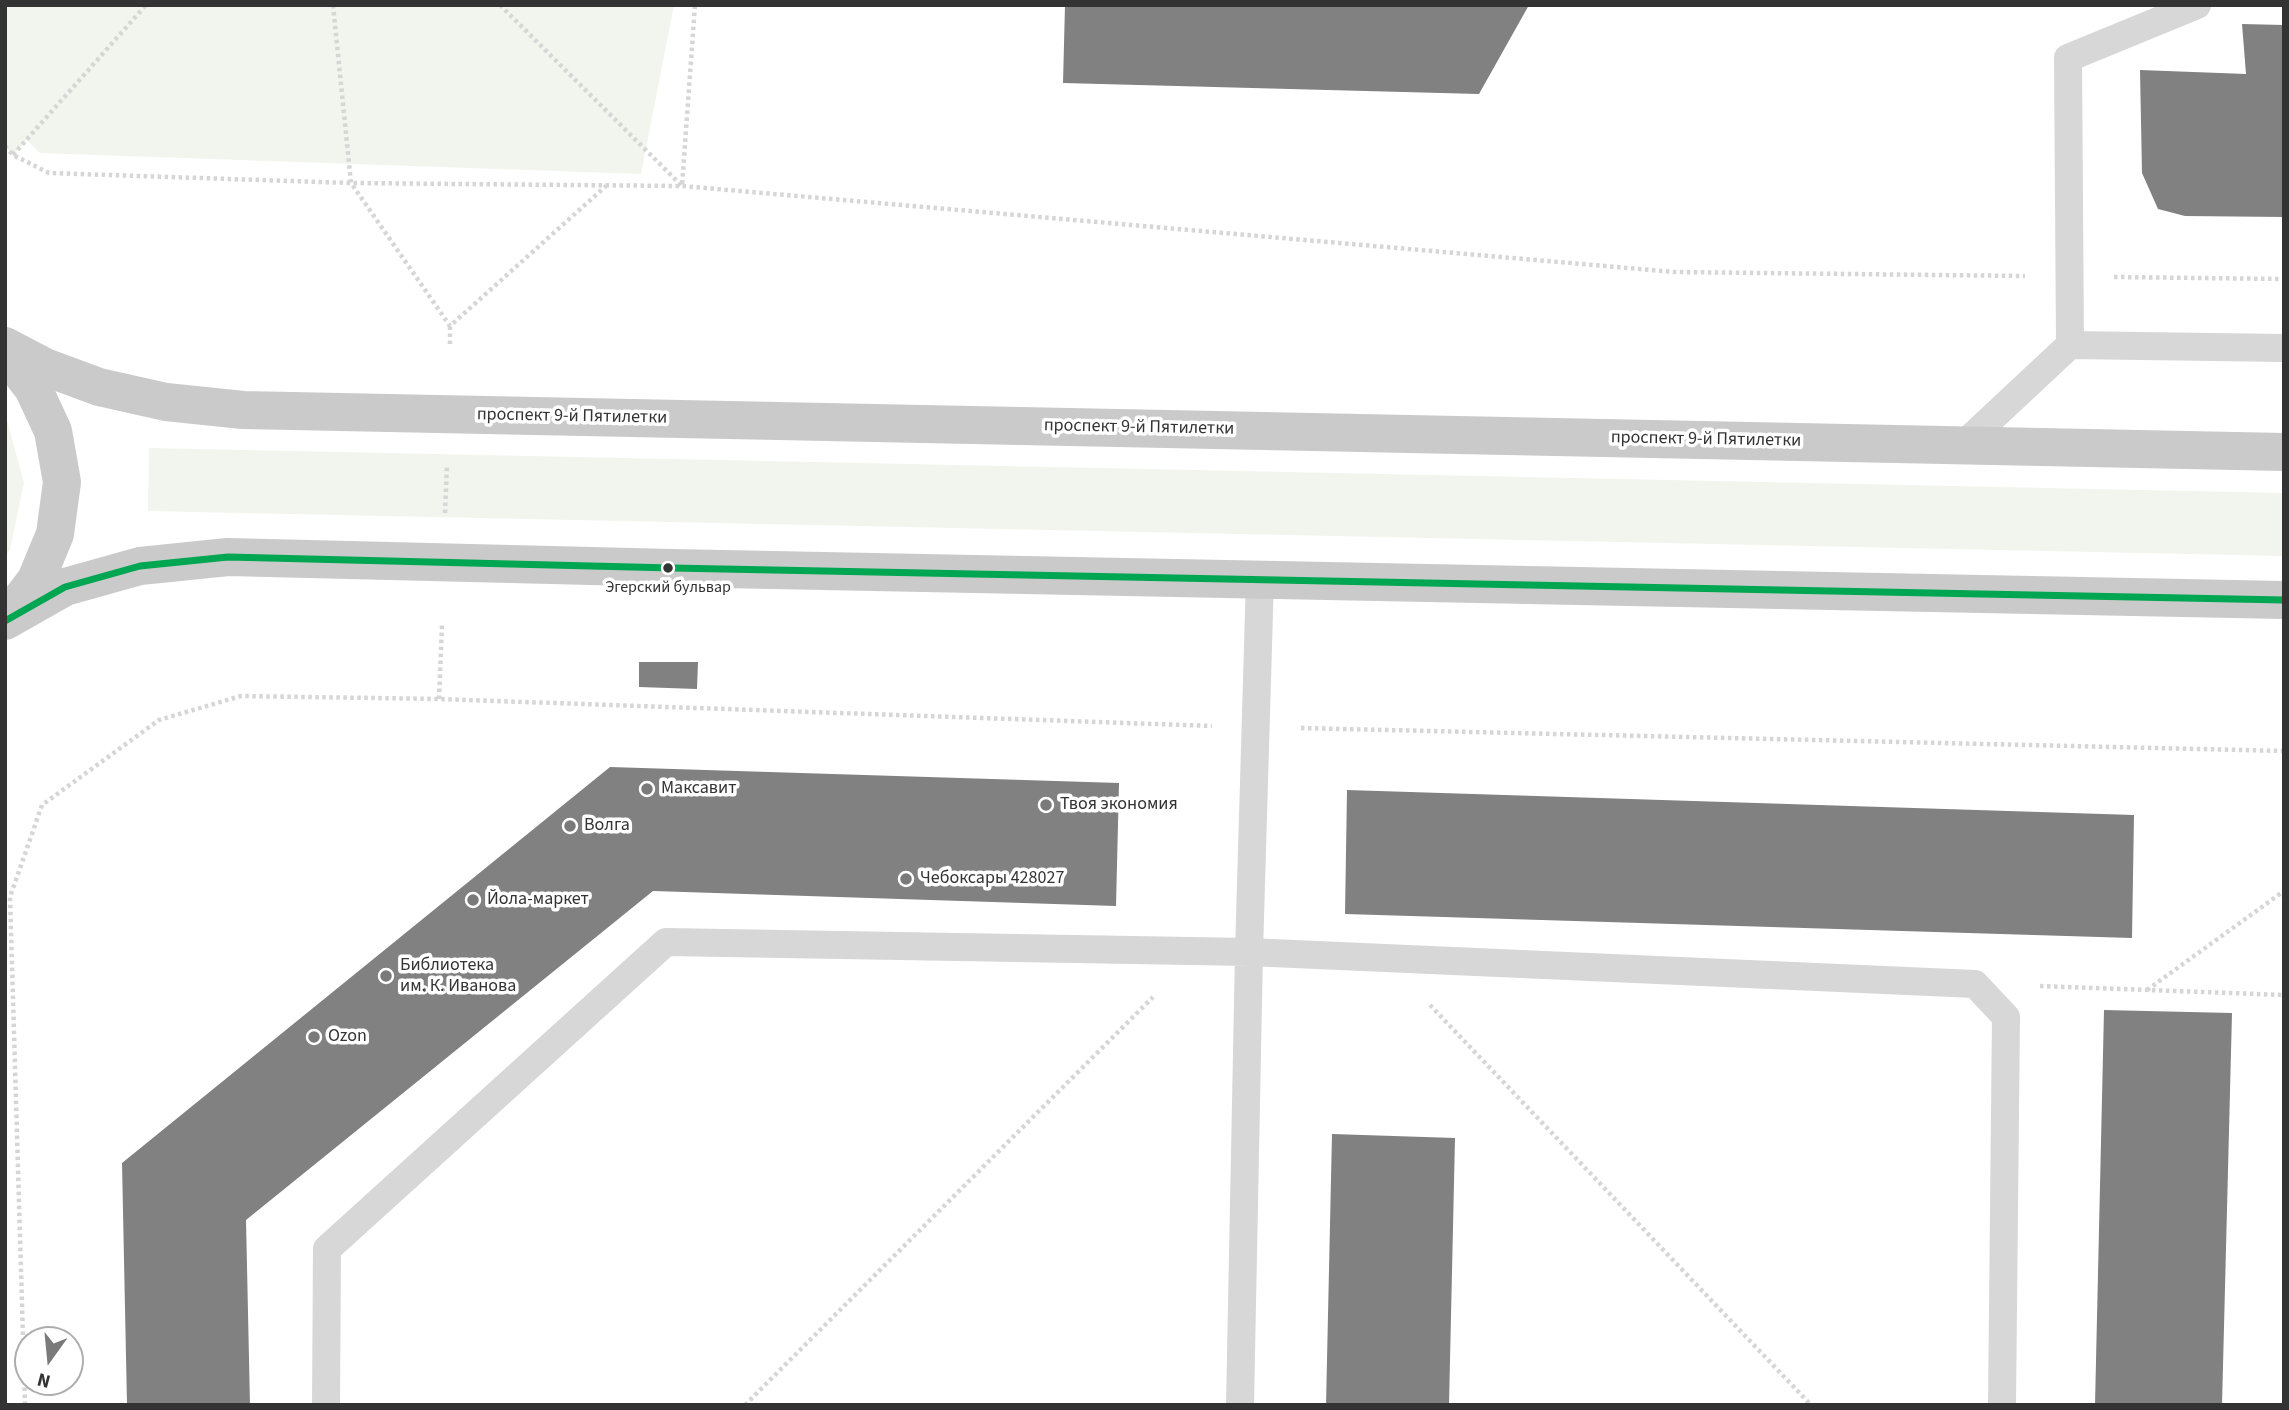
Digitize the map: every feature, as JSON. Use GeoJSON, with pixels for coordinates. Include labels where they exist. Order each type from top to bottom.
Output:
{"type":"FeatureCollection","features":[{"type":"Feature","properties":{"kind":"main road","name":"проспект 9-й Пятилетки"},"geometry":{"type":"LineString","coordinates":[[5,346],[45,367],[99,387],[166,402],[243,410],[2284,452]]}},
{"type":"Feature","properties":{"kind":"main road"},"geometry":{"type":"LineString","coordinates":[[5,352],[33,388],[53,431],[62,482],[55,534],[36,580],[5,620]]}},
{"type":"Feature","properties":{"kind":"main road"},"geometry":{"type":"LineString","coordinates":[[5,620],[65,587],[140,566],[228,557],[2284,600]]}},
{"type":"Feature","properties":{"kind":"lane"},"geometry":{"type":"LineString","coordinates":[[2070,345],[2068,58],[2197,5]]}},
{"type":"Feature","properties":{"kind":"lane"},"geometry":{"type":"LineString","coordinates":[[1963,445],[2070,345],[2284,348]]}},
{"type":"Feature","properties":{"kind":"lane"},"geometry":{"type":"LineString","coordinates":[[1240,1405],[1260,578]]}},
{"type":"Feature","properties":{"kind":"lane"},"geometry":{"type":"LineString","coordinates":[[326,1405],[327,1249],[666,942],[1249,952],[1975,984],[2006,1017],[2002,1405]]}},
{"type":"Feature","properties":{"kind":"path"},"geometry":{"type":"LineString","coordinates":[[13,155],[146,5]]}},
{"type":"Feature","properties":{"kind":"path"},"geometry":{"type":"LineString","coordinates":[[333,5],[351,183],[450,326],[450,344]]}},
{"type":"Feature","properties":{"kind":"path"},"geometry":{"type":"LineString","coordinates":[[500,5],[682,186]]}},
{"type":"Feature","properties":{"kind":"path"},"geometry":{"type":"LineString","coordinates":[[682,186],[695,5]]}},
{"type":"Feature","properties":{"kind":"path"},"geometry":{"type":"LineString","coordinates":[[5,146],[13,155],[49,173],[351,183],[682,186],[1674,272],[2284,279]]}},
{"type":"Feature","properties":{"kind":"path"},"geometry":{"type":"LineString","coordinates":[[450,326],[606,186]]}},
{"type":"Feature","properties":{"kind":"path"},"geometry":{"type":"LineString","coordinates":[[445,517],[447,454]]}},
{"type":"Feature","properties":{"kind":"path"},"geometry":{"type":"LineString","coordinates":[[439,699],[442,625]]}},
{"type":"Feature","properties":{"kind":"path"},"geometry":{"type":"LineString","coordinates":[[25,1405],[10,897],[41,805],[159,720],[241,696],[439,699],[1255,727],[2284,751]]}},
{"type":"Feature","properties":{"kind":"path"},"geometry":{"type":"LineString","coordinates":[[2146,990],[2284,891]]}},
{"type":"Feature","properties":{"kind":"path"},"geometry":{"type":"LineString","coordinates":[[744,1405],[1198,952]]}},
{"type":"Feature","properties":{"kind":"path"},"geometry":{"type":"LineString","coordinates":[[1385,959],[1811,1405]]}},
{"type":"Feature","properties":{"kind":"path"},"geometry":{"type":"LineString","coordinates":[[1975,984],[2284,995]]}},
{"type":"Feature","properties":{"kind":"shaded area"},"geometry":{"type":"Polygon","coordinates":[[[5,5],[674,5],[641,174],[40,153],[27,140],[13,155],[5,146],[5,5]]]}},
{"type":"Feature","properties":{"kind":"shaded area"},"geometry":{"type":"Polygon","coordinates":[[[5,413],[24,483],[10,549],[5,557],[5,413]]]}},
{"type":"Feature","properties":{"kind":"shaded area"},"geometry":{"type":"Polygon","coordinates":[[[149,448],[2284,493],[2284,556],[148,511],[149,448]]]}},
{"type":"Feature","properties":{"kind":"building"},"geometry":{"type":"Polygon","coordinates":[[[1065,5],[1529,5],[1479,94],[1063,83],[1065,5]]]}},
{"type":"Feature","properties":{"kind":"building"},"geometry":{"type":"Polygon","coordinates":[[[2242,24],[2284,25],[2284,217],[2185,216],[2158,209],[2142,173],[2140,70],[2246,74],[2242,24]]]}},
{"type":"Feature","properties":{"kind":"building"},"geometry":{"type":"Polygon","coordinates":[[[639,662],[698,662],[697,689],[639,687],[639,662]]]}},
{"type":"Feature","properties":{"kind":"building"},"geometry":{"type":"Polygon","coordinates":[[[610,767],[1119,783],[1116,906],[653,891],[246,1220],[250,1405],[127,1405],[122,1163],[610,767]]]}},
{"type":"Feature","properties":{"kind":"building"},"geometry":{"type":"Polygon","coordinates":[[[1347,790],[2134,815],[2132,938],[1345,914],[1347,790]]]}},
{"type":"Feature","properties":{"kind":"building"},"geometry":{"type":"Polygon","coordinates":[[[2104,1010],[2232,1013],[2222,1405],[2095,1405],[2104,1010]]]}},
{"type":"Feature","properties":{"kind":"building"},"geometry":{"type":"Polygon","coordinates":[[[1332,1134],[1455,1138],[1449,1405],[1326,1405],[1332,1134]]]}},
{"type":"Feature","properties":{"kind":"transit line"},"geometry":{"type":"LineString","coordinates":[[5,621],[65,587],[140,566],[228,557],[2284,600]]}},
{"type":"Feature","properties":{"kind":"place","name":"Эгерский бульвар"},"geometry":{"type":"Point","coordinates":[668,568]}},
{"type":"Feature","properties":{"kind":"place","name":"Максавит"},"geometry":{"type":"Point","coordinates":[647,789]}},
{"type":"Feature","properties":{"kind":"place","name":"Твоя экономия"},"geometry":{"type":"Point","coordinates":[1046,805]}},
{"type":"Feature","properties":{"kind":"place","name":"Волга"},"geometry":{"type":"Point","coordinates":[570,826]}},
{"type":"Feature","properties":{"kind":"place","name":"Чебоксары 428027"},"geometry":{"type":"Point","coordinates":[906,879]}},
{"type":"Feature","properties":{"kind":"place","name":"Йола-маркет"},"geometry":{"type":"Point","coordinates":[473,900]}},
{"type":"Feature","properties":{"kind":"place","name":"Библиотека им. К. Иванова"},"geometry":{"type":"Point","coordinates":[386,976]}},
{"type":"Feature","properties":{"kind":"place","name":"Ozon"},"geometry":{"type":"Point","coordinates":[314,1037]}}]}
